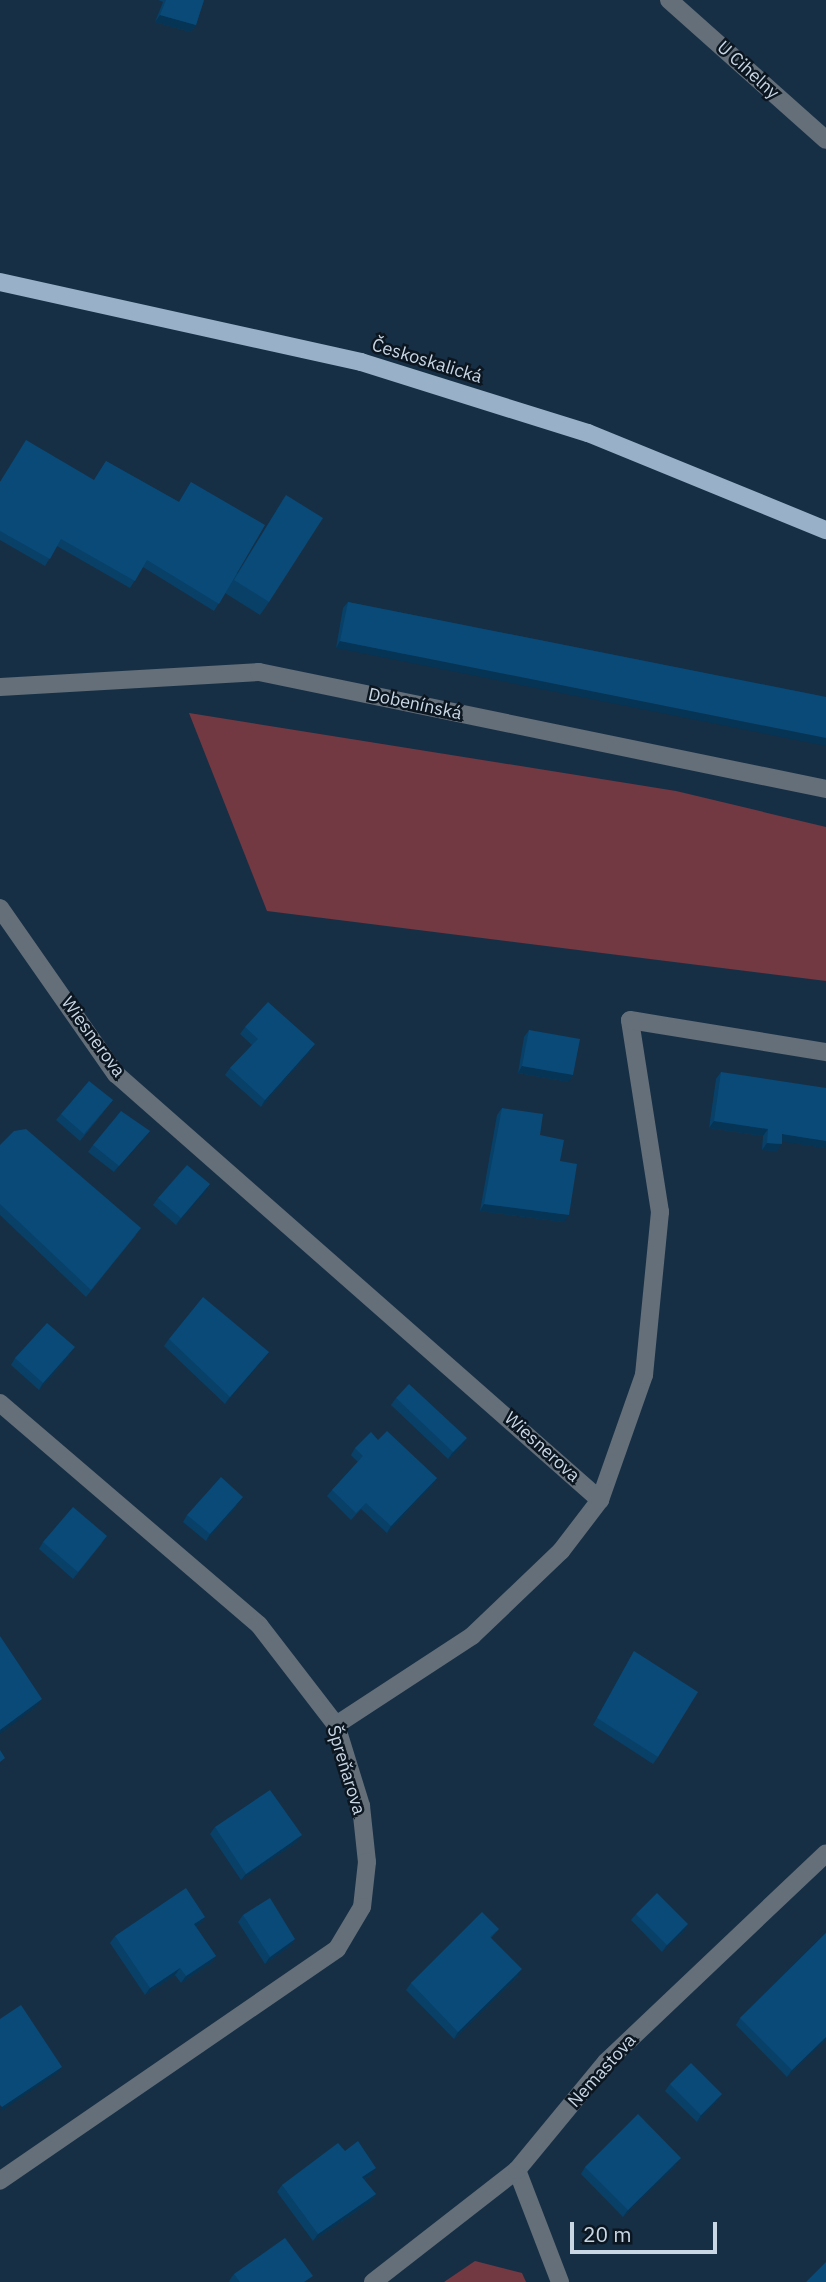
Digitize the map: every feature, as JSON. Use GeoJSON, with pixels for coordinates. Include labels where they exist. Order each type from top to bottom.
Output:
{"type":"FeatureCollection","features":[{"type":"Feature","properties":{"kind":"main road","name":"Českoskalická"},"geometry":{"type":"LineString","coordinates":[[0,282],[361,362],[588,433],[826,530]]}},
{"type":"Feature","properties":{"kind":"street","name":"U Cihelny"},"geometry":{"type":"LineString","coordinates":[[669,0],[826,140]]}},
{"type":"Feature","properties":{"kind":"street","name":"Dobenínská"},"geometry":{"type":"LineString","coordinates":[[0,687],[259,672],[826,789]]}},
{"type":"Feature","properties":{"kind":"street","name":"Wiesnerova"},"geometry":{"type":"LineString","coordinates":[[0,908],[116,1074],[600,1500],[644,1375],[660,1212],[630,1020],[826,1052]]}},
{"type":"Feature","properties":{"kind":"street","name":"Špreňarova"},"geometry":{"type":"LineString","coordinates":[[0,1403],[259,1625],[336,1725],[360,1807],[367,1862],[362,1907],[337,1949],[0,2181]]}},
{"type":"Feature","properties":{"kind":"street"},"geometry":{"type":"LineString","coordinates":[[336,1725],[472,1636],[561,1551],[600,1500]]}},
{"type":"Feature","properties":{"kind":"street","name":"Nemastova"},"geometry":{"type":"LineString","coordinates":[[373,2282],[517,2170],[606,2062],[826,1853]]}},
{"type":"Feature","properties":{"kind":"street"},"geometry":{"type":"LineString","coordinates":[[517,2170],[560,2282]]}},
{"type":"Feature","properties":{"kind":"shaded area"},"geometry":{"type":"Polygon","coordinates":[[[189,713],[676,791],[826,827],[826,981],[267,911],[189,713]]]}},
{"type":"Feature","properties":{"kind":"shaded area"},"geometry":{"type":"Polygon","coordinates":[[[475,2261],[522,2273],[526,2282],[444,2282],[475,2261]]]}},
{"type":"Feature","properties":{"kind":"building"},"geometry":{"type":"Polygon","coordinates":[[[166,0],[204,0],[196,25],[160,15],[166,0]]]}},
{"type":"Feature","properties":{"kind":"building"},"geometry":{"type":"Polygon","coordinates":[[[26,440],[94,480],[106,461],[179,502],[191,482],[265,525],[219,604],[147,560],[135,581],[61,539],[50,559],[0,531],[0,482],[26,440]]]}},
{"type":"Feature","properties":{"kind":"building"},"geometry":{"type":"Polygon","coordinates":[[[286,495],[323,518],[269,602],[234,580],[286,495]]]}},
{"type":"Feature","properties":{"kind":"building"},"geometry":{"type":"Polygon","coordinates":[[[348,602],[826,697],[826,738],[340,641],[348,602]]]}},
{"type":"Feature","properties":{"kind":"building"},"geometry":{"type":"Polygon","coordinates":[[[268,1002],[315,1044],[265,1100],[230,1068],[258,1039],[245,1027],[268,1002]]]}},
{"type":"Feature","properties":{"kind":"building"},"geometry":{"type":"Polygon","coordinates":[[[529,1030],[580,1039],[573,1075],[522,1066],[529,1030]]]}},
{"type":"Feature","properties":{"kind":"building"},"geometry":{"type":"Polygon","coordinates":[[[721,1072],[826,1088],[826,1141],[782,1134],[782,1144],[767,1143],[768,1129],[714,1121],[721,1072]]]}},
{"type":"Feature","properties":{"kind":"building"},"geometry":{"type":"Polygon","coordinates":[[[89,1081],[113,1100],[84,1134],[61,1114],[89,1081]]]}},
{"type":"Feature","properties":{"kind":"building"},"geometry":{"type":"Polygon","coordinates":[[[502,1108],[543,1114],[540,1135],[564,1140],[560,1161],[577,1164],[569,1215],[484,1204],[502,1108]]]}},
{"type":"Feature","properties":{"kind":"building"},"geometry":{"type":"Polygon","coordinates":[[[121,1111],[150,1131],[119,1166],[93,1145],[121,1111]]]}},
{"type":"Feature","properties":{"kind":"building"},"geometry":{"type":"Polygon","coordinates":[[[26,1129],[141,1228],[91,1290],[0,1204],[0,1145],[14,1131],[26,1129]]]}},
{"type":"Feature","properties":{"kind":"building"},"geometry":{"type":"Polygon","coordinates":[[[187,1165],[210,1184],[181,1218],[158,1198],[187,1165]]]}},
{"type":"Feature","properties":{"kind":"building"},"geometry":{"type":"Polygon","coordinates":[[[203,1297],[269,1352],[230,1397],[169,1339],[203,1297]]]}},
{"type":"Feature","properties":{"kind":"building"},"geometry":{"type":"Polygon","coordinates":[[[47,1323],[75,1347],[43,1383],[15,1358],[47,1323]]]}},
{"type":"Feature","properties":{"kind":"building"},"geometry":{"type":"Polygon","coordinates":[[[409,1384],[467,1438],[453,1452],[396,1398],[409,1384]]]}},
{"type":"Feature","properties":{"kind":"building"},"geometry":{"type":"Polygon","coordinates":[[[387,1431],[437,1478],[391,1526],[366,1503],[356,1513],[332,1490],[363,1456],[355,1448],[371,1432],[378,1440],[387,1431]]]}},
{"type":"Feature","properties":{"kind":"building"},"geometry":{"type":"Polygon","coordinates":[[[221,1477],[243,1497],[210,1534],[187,1515],[221,1477]]]}},
{"type":"Feature","properties":{"kind":"building"},"geometry":{"type":"Polygon","coordinates":[[[73,1507],[107,1536],[78,1572],[43,1542],[73,1507]]]}},
{"type":"Feature","properties":{"kind":"building"},"geometry":{"type":"Polygon","coordinates":[[[0,1636],[42,1699],[0,1730],[0,1636]]]}},
{"type":"Feature","properties":{"kind":"building"},"geometry":{"type":"Polygon","coordinates":[[[634,1651],[698,1692],[658,1757],[597,1718],[634,1651]]]}},
{"type":"Feature","properties":{"kind":"building"},"geometry":{"type":"Polygon","coordinates":[[[270,1790],[302,1835],[246,1874],[215,1827],[270,1790]]]}},
{"type":"Feature","properties":{"kind":"building"},"geometry":{"type":"Polygon","coordinates":[[[186,1888],[205,1917],[194,1924],[216,1956],[186,1976],[180,1968],[150,1988],[115,1936],[186,1888]]]}},
{"type":"Feature","properties":{"kind":"building"},"geometry":{"type":"Polygon","coordinates":[[[657,1893],[688,1924],[667,1945],[636,1914],[657,1893]]]}},
{"type":"Feature","properties":{"kind":"building"},"geometry":{"type":"Polygon","coordinates":[[[270,1898],[295,1939],[270,1957],[243,1915],[270,1898]]]}},
{"type":"Feature","properties":{"kind":"building"},"geometry":{"type":"Polygon","coordinates":[[[482,1912],[499,1929],[490,1937],[522,1969],[458,2032],[411,1983],[482,1912]]]}},
{"type":"Feature","properties":{"kind":"building"},"geometry":{"type":"Polygon","coordinates":[[[826,1933],[826,2037],[792,2070],[740,2018],[826,1933]]]}},
{"type":"Feature","properties":{"kind":"building"},"geometry":{"type":"Polygon","coordinates":[[[21,2005],[62,2067],[2,2107],[0,2019],[21,2005]]]}},
{"type":"Feature","properties":{"kind":"building"},"geometry":{"type":"Polygon","coordinates":[[[691,2063],[722,2094],[701,2115],[670,2084],[691,2063]]]}},
{"type":"Feature","properties":{"kind":"building"},"geometry":{"type":"Polygon","coordinates":[[[638,2114],[681,2158],[628,2210],[585,2167],[638,2114]]]}},
{"type":"Feature","properties":{"kind":"building"},"geometry":{"type":"Polygon","coordinates":[[[358,2141],[376,2168],[362,2177],[376,2194],[318,2234],[282,2185],[338,2143],[345,2151],[358,2141]]]}},
{"type":"Feature","properties":{"kind":"building"},"geometry":{"type":"Polygon","coordinates":[[[285,2238],[313,2276],[304,2282],[240,2282],[234,2274],[285,2238]]]}},
{"type":"Feature","properties":{"kind":"building"},"geometry":{"type":"Polygon","coordinates":[[[826,2262],[826,2282],[806,2282],[826,2262]]]}}]}
